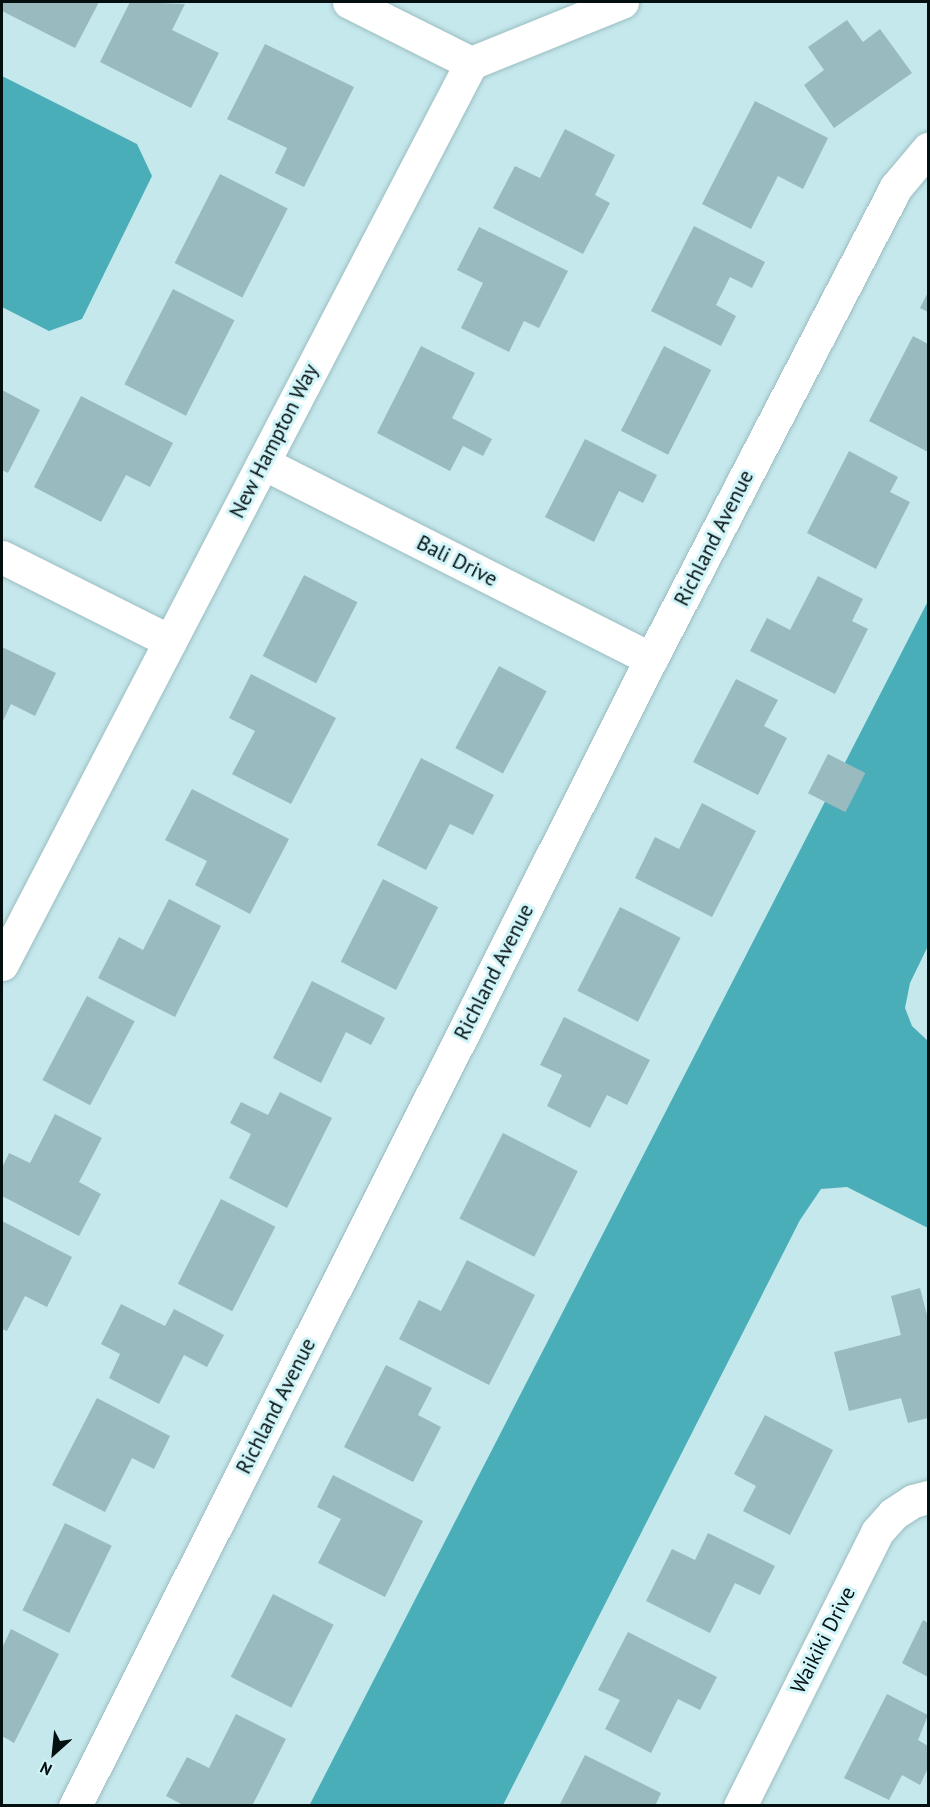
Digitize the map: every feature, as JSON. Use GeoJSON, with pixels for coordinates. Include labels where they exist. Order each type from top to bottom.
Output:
{"type":"FeatureCollection","features":[{"type":"Feature","properties":{"kind":"street"},"geometry":{"type":"LineString","coordinates":[[349,2],[471,63],[622,2]]}},
{"type":"Feature","properties":{"kind":"street","name":"New Hampton Way"},"geometry":{"type":"LineString","coordinates":[[2,964],[471,63]]}},
{"type":"Feature","properties":{"kind":"street","name":"Richland Avenue"},"geometry":{"type":"LineString","coordinates":[[75,1806],[651,660],[896,187],[928,148]]}},
{"type":"Feature","properties":{"kind":"street","name":"Bali Drive"},"geometry":{"type":"LineString","coordinates":[[263,463],[651,660]]}},
{"type":"Feature","properties":{"kind":"street"},"geometry":{"type":"LineString","coordinates":[[2,557],[170,641]]}},
{"type":"Feature","properties":{"kind":"street","name":"Waikiki Drive"},"geometry":{"type":"LineString","coordinates":[[740,1806],[877,1532],[893,1514],[913,1501],[928,1497]]}},
{"type":"Feature","properties":{"kind":"water"},"geometry":{"type":"Polygon","coordinates":[[[2,76],[137,144],[152,176],[82,319],[49,331],[2,307],[2,76]]]}},
{"type":"Feature","properties":{"kind":"water"},"geometry":{"type":"Polygon","coordinates":[[[928,601],[928,946],[910,983],[905,1008],[912,1026],[928,1041],[928,1228],[847,1187],[821,1189],[800,1220],[503,1805],[309,1806],[928,601]]]}},
{"type":"Feature","properties":{"kind":"building"},"geometry":{"type":"Polygon","coordinates":[[[2,2],[99,2],[75,48],[2,11],[2,2]]]}},
{"type":"Feature","properties":{"kind":"building"},"geometry":{"type":"Polygon","coordinates":[[[130,2],[185,4],[172,30],[219,53],[191,108],[100,62],[130,2]]]}},
{"type":"Feature","properties":{"kind":"building"},"geometry":{"type":"Polygon","coordinates":[[[847,20],[863,42],[880,29],[912,73],[834,128],[804,85],[824,70],[808,47],[847,20]]]}},
{"type":"Feature","properties":{"kind":"building"},"geometry":{"type":"Polygon","coordinates":[[[265,44],[354,87],[304,187],[275,173],[287,148],[227,119],[265,44]]]}},
{"type":"Feature","properties":{"kind":"building"},"geometry":{"type":"Polygon","coordinates":[[[755,101],[828,138],[803,189],[778,176],[751,229],[702,204],[755,101]]]}},
{"type":"Feature","properties":{"kind":"building"},"geometry":{"type":"Polygon","coordinates":[[[565,129],[615,155],[595,195],[610,203],[583,254],[493,208],[515,166],[540,178],[565,129]]]}},
{"type":"Feature","properties":{"kind":"building"},"geometry":{"type":"Polygon","coordinates":[[[220,174],[288,209],[242,298],[175,263],[220,174]]]}},
{"type":"Feature","properties":{"kind":"building"},"geometry":{"type":"Polygon","coordinates":[[[694,226],[765,262],[752,288],[730,277],[716,305],[736,316],[721,346],[651,311],[694,226]]]}},
{"type":"Feature","properties":{"kind":"building"},"geometry":{"type":"Polygon","coordinates":[[[479,227],[568,271],[539,328],[524,321],[509,352],[461,328],[483,283],[457,270],[479,227]]]}},
{"type":"Feature","properties":{"kind":"building"},"geometry":{"type":"Polygon","coordinates":[[[173,289],[234,320],[186,416],[124,384],[173,289]]]}},
{"type":"Feature","properties":{"kind":"building"},"geometry":{"type":"Polygon","coordinates":[[[928,292],[928,312],[920,308],[928,292]]]}},
{"type":"Feature","properties":{"kind":"building"},"geometry":{"type":"Polygon","coordinates":[[[913,336],[928,344],[928,452],[869,421],[913,336]]]}},
{"type":"Feature","properties":{"kind":"building"},"geometry":{"type":"Polygon","coordinates":[[[421,346],[475,373],[452,418],[492,439],[483,456],[463,446],[450,471],[377,433],[421,346]]]}},
{"type":"Feature","properties":{"kind":"building"},"geometry":{"type":"Polygon","coordinates":[[[664,346],[711,370],[668,455],[621,431],[664,346]]]}},
{"type":"Feature","properties":{"kind":"building"},"geometry":{"type":"Polygon","coordinates":[[[2,390],[40,410],[8,473],[2,470],[2,390]]]}},
{"type":"Feature","properties":{"kind":"building"},"geometry":{"type":"Polygon","coordinates":[[[81,396],[173,443],[150,487],[126,475],[101,522],[34,487],[81,396]]]}},
{"type":"Feature","properties":{"kind":"building"},"geometry":{"type":"Polygon","coordinates":[[[585,439],[657,475],[643,503],[619,491],[594,542],[545,517],[585,439]]]}},
{"type":"Feature","properties":{"kind":"building"},"geometry":{"type":"Polygon","coordinates":[[[849,451],[898,477],[890,492],[910,502],[876,569],[807,533],[849,451]]]}},
{"type":"Feature","properties":{"kind":"building"},"geometry":{"type":"Polygon","coordinates":[[[304,575],[357,602],[316,683],[263,656],[304,575]]]}},
{"type":"Feature","properties":{"kind":"building"},"geometry":{"type":"Polygon","coordinates":[[[818,576],[863,599],[852,621],[868,629],[835,694],[750,651],[767,618],[790,630],[818,576]]]}},
{"type":"Feature","properties":{"kind":"building"},"geometry":{"type":"Polygon","coordinates":[[[2,647],[56,673],[35,716],[11,704],[2,723],[2,647]]]}},
{"type":"Feature","properties":{"kind":"building"},"geometry":{"type":"Polygon","coordinates":[[[499,666],[547,691],[503,773],[455,748],[499,666]]]}},
{"type":"Feature","properties":{"kind":"building"},"geometry":{"type":"Polygon","coordinates":[[[251,674],[336,718],[291,804],[232,774],[255,731],[229,718],[251,674]]]}},
{"type":"Feature","properties":{"kind":"building"},"geometry":{"type":"Polygon","coordinates":[[[736,679],[778,700],[764,726],[787,738],[758,795],[693,762],[736,679]]]}},
{"type":"Feature","properties":{"kind":"building"},"geometry":{"type":"Polygon","coordinates":[[[828,754],[865,773],[845,812],[808,793],[828,754]]]}},
{"type":"Feature","properties":{"kind":"building"},"geometry":{"type":"Polygon","coordinates":[[[421,758],[494,795],[473,835],[450,824],[426,870],[377,845],[421,758]]]}},
{"type":"Feature","properties":{"kind":"building"},"geometry":{"type":"Polygon","coordinates":[[[192,789],[289,839],[250,914],[195,885],[207,861],[165,840],[192,789]]]}},
{"type":"Feature","properties":{"kind":"building"},"geometry":{"type":"Polygon","coordinates":[[[702,803],[756,831],[712,917],[635,878],[655,837],[679,849],[702,803]]]}},
{"type":"Feature","properties":{"kind":"building"},"geometry":{"type":"Polygon","coordinates":[[[383,879],[438,907],[396,990],[341,962],[383,879]]]}},
{"type":"Feature","properties":{"kind":"building"},"geometry":{"type":"Polygon","coordinates":[[[169,899],[221,926],[175,1017],[98,978],[119,937],[143,950],[169,899]]]}},
{"type":"Feature","properties":{"kind":"building"},"geometry":{"type":"Polygon","coordinates":[[[620,907],[681,938],[638,1022],[577,991],[620,907]]]}},
{"type":"Feature","properties":{"kind":"building"},"geometry":{"type":"Polygon","coordinates":[[[312,981],[385,1018],[371,1045],[346,1032],[321,1083],[273,1058],[312,981]]]}},
{"type":"Feature","properties":{"kind":"building"},"geometry":{"type":"Polygon","coordinates":[[[87,996],[135,1021],[90,1105],[42,1080],[87,996]]]}},
{"type":"Feature","properties":{"kind":"building"},"geometry":{"type":"Polygon","coordinates":[[[564,1017],[650,1060],[627,1105],[607,1095],[590,1128],[547,1106],[562,1075],[540,1065],[564,1017]]]}},
{"type":"Feature","properties":{"kind":"building"},"geometry":{"type":"Polygon","coordinates":[[[280,1092],[332,1118],[287,1208],[229,1178],[251,1134],[230,1123],[241,1102],[268,1115],[280,1092]]]}},
{"type":"Feature","properties":{"kind":"building"},"geometry":{"type":"Polygon","coordinates":[[[55,1114],[102,1138],[79,1182],[101,1194],[79,1236],[2,1196],[2,1168],[9,1153],[30,1163],[55,1114]]]}},
{"type":"Feature","properties":{"kind":"building"},"geometry":{"type":"Polygon","coordinates":[[[503,1133],[578,1171],[534,1257],[459,1219],[503,1133]]]}},
{"type":"Feature","properties":{"kind":"building"},"geometry":{"type":"Polygon","coordinates":[[[221,1199],[275,1227],[232,1311],[178,1284],[221,1199]]]}},
{"type":"Feature","properties":{"kind":"building"},"geometry":{"type":"Polygon","coordinates":[[[2,1221],[72,1257],[47,1307],[25,1296],[7,1331],[2,1329],[2,1221]]]}},
{"type":"Feature","properties":{"kind":"building"},"geometry":{"type":"Polygon","coordinates":[[[467,1260],[535,1295],[489,1385],[399,1339],[419,1300],[441,1311],[467,1260]]]}},
{"type":"Feature","properties":{"kind":"building"},"geometry":{"type":"Polygon","coordinates":[[[920,1288],[928,1319],[928,1418],[908,1423],[901,1398],[849,1411],[834,1352],[901,1335],[891,1296],[920,1288]]]}},
{"type":"Feature","properties":{"kind":"building"},"geometry":{"type":"Polygon","coordinates":[[[121,1304],[165,1326],[174,1309],[224,1335],[207,1367],[184,1355],[159,1404],[109,1378],[120,1354],[101,1344],[121,1304]]]}},
{"type":"Feature","properties":{"kind":"building"},"geometry":{"type":"Polygon","coordinates":[[[386,1365],[432,1388],[418,1415],[441,1427],[413,1482],[344,1447],[386,1365]]]}},
{"type":"Feature","properties":{"kind":"building"},"geometry":{"type":"Polygon","coordinates":[[[97,1398],[170,1436],[154,1469],[132,1458],[105,1512],[52,1485],[97,1398]]]}},
{"type":"Feature","properties":{"kind":"building"},"geometry":{"type":"Polygon","coordinates":[[[765,1415],[833,1450],[790,1535],[743,1511],[756,1486],[734,1474],[765,1415]]]}},
{"type":"Feature","properties":{"kind":"building"},"geometry":{"type":"Polygon","coordinates":[[[333,1475],[423,1521],[385,1597],[318,1563],[341,1519],[317,1507],[333,1475]]]}},
{"type":"Feature","properties":{"kind":"building"},"geometry":{"type":"Polygon","coordinates":[[[65,1523],[112,1546],[69,1633],[22,1610],[65,1523]]]}},
{"type":"Feature","properties":{"kind":"building"},"geometry":{"type":"Polygon","coordinates":[[[708,1533],[775,1566],[760,1595],[735,1583],[710,1633],[646,1601],[672,1549],[695,1560],[708,1533]]]}},
{"type":"Feature","properties":{"kind":"building"},"geometry":{"type":"Polygon","coordinates":[[[273,1594],[334,1625],[291,1708],[231,1677],[273,1594]]]}},
{"type":"Feature","properties":{"kind":"building"},"geometry":{"type":"Polygon","coordinates":[[[923,1620],[928,1623],[928,1677],[902,1663],[923,1620]]]}},
{"type":"Feature","properties":{"kind":"building"},"geometry":{"type":"Polygon","coordinates":[[[11,1629],[59,1654],[14,1743],[2,1736],[2,1648],[11,1629]]]}},
{"type":"Feature","properties":{"kind":"building"},"geometry":{"type":"Polygon","coordinates":[[[628,1632],[717,1677],[700,1710],[678,1699],[651,1753],[605,1729],[620,1700],[598,1690],[628,1632]]]}},
{"type":"Feature","properties":{"kind":"building"},"geometry":{"type":"Polygon","coordinates":[[[887,1694],[928,1715],[918,1740],[928,1746],[928,1768],[920,1785],[902,1775],[889,1800],[844,1778],[887,1694]]]}},
{"type":"Feature","properties":{"kind":"building"},"geometry":{"type":"Polygon","coordinates":[[[236,1714],[286,1739],[252,1806],[185,1806],[166,1796],[187,1757],[209,1768],[236,1714]]]}},
{"type":"Feature","properties":{"kind":"building"},"geometry":{"type":"Polygon","coordinates":[[[585,1755],[661,1793],[655,1806],[559,1806],[585,1755]]]}}]}
